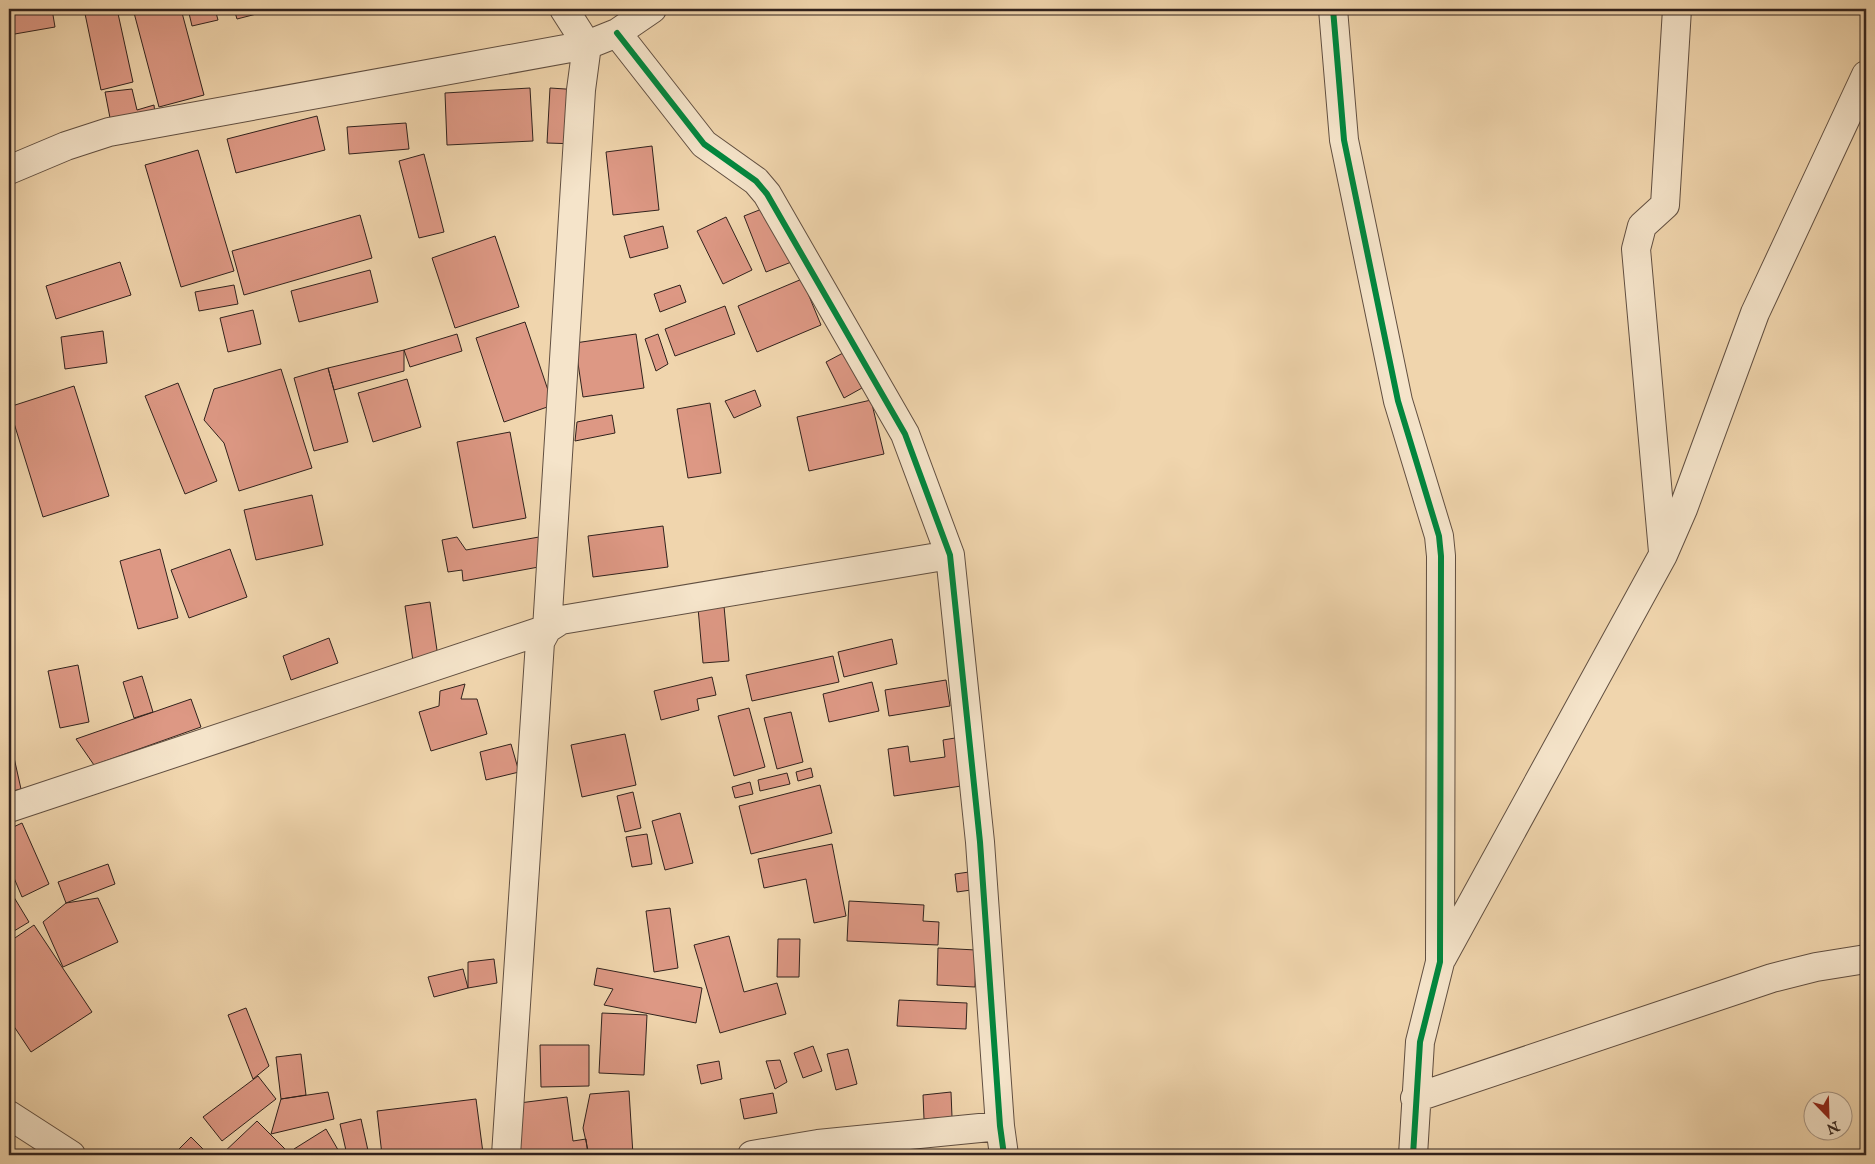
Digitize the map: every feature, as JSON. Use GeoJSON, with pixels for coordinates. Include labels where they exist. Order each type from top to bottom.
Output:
{"type":"FeatureCollection","features":[{"type":"Feature","properties":{"kind":"street"},"geometry":{"type":"LineString","coordinates":[[506,1155],[540,642],[547,629],[581,90],[587,45],[564,9]]}},
{"type":"Feature","properties":{"kind":"street"},"geometry":{"type":"LineString","coordinates":[[9,170],[66,146],[109,132],[587,45],[617,33],[652,9]]}},
{"type":"Feature","properties":{"kind":"street"},"geometry":{"type":"LineString","coordinates":[[1332,9],[1344,140],[1398,401],[1440,543],[1440,962],[1420,1042],[1415,1098],[1413,1155]]}},
{"type":"Feature","properties":{"kind":"street"},"geometry":{"type":"LineString","coordinates":[[1663,555],[1636,249],[1642,226],[1666,205],[1677,9]]}},
{"type":"Feature","properties":{"kind":"street"},"geometry":{"type":"LineString","coordinates":[[617,33],[704,144],[756,181],[767,194],[905,434],[950,555],[980,842],[1000,1126],[1004,1155]]}},
{"type":"Feature","properties":{"kind":"street"},"geometry":{"type":"LineString","coordinates":[[1440,962],[1663,555],[1683,509],[1755,313],[1863,91]]}},
{"type":"Feature","properties":{"kind":"street"},"geometry":{"type":"LineString","coordinates":[[9,808],[547,629],[560,620],[950,555]]}},
{"type":"Feature","properties":{"kind":"street"},"geometry":{"type":"LineString","coordinates":[[1415,1098],[1772,978],[1816,967],[1866,959]]}},
{"type":"Feature","properties":{"kind":"street"},"geometry":{"type":"LineString","coordinates":[[9,1115],[71,1155]]}},
{"type":"Feature","properties":{"kind":"street"},"geometry":{"type":"LineString","coordinates":[[752,1155],[818,1144],[1000,1126]]}},
{"type":"Feature","properties":{"kind":"building"},"geometry":{"type":"Polygon","coordinates":[[[9,9],[52,9],[55,27],[9,35],[9,9]]]}},
{"type":"Feature","properties":{"kind":"building"},"geometry":{"type":"Polygon","coordinates":[[[84,9],[117,9],[133,82],[101,90],[84,9]]]}},
{"type":"Feature","properties":{"kind":"building"},"geometry":{"type":"Polygon","coordinates":[[[133,9],[181,9],[204,95],[159,107],[133,9]]]}},
{"type":"Feature","properties":{"kind":"building"},"geometry":{"type":"Polygon","coordinates":[[[188,9],[215,9],[218,20],[192,26],[188,9]]]}},
{"type":"Feature","properties":{"kind":"building"},"geometry":{"type":"Polygon","coordinates":[[[234,9],[271,9],[272,10],[237,19],[234,9]]]}},
{"type":"Feature","properties":{"kind":"building"},"geometry":{"type":"Polygon","coordinates":[[[530,88],[533,141],[447,145],[445,93],[530,88]]]}},
{"type":"Feature","properties":{"kind":"building"},"geometry":{"type":"Polygon","coordinates":[[[550,88],[581,90],[578,144],[547,143],[550,88]]]}},
{"type":"Feature","properties":{"kind":"building"},"geometry":{"type":"Polygon","coordinates":[[[132,89],[137,110],[154,105],[155,114],[111,123],[105,92],[132,89]]]}},
{"type":"Feature","properties":{"kind":"building"},"geometry":{"type":"Polygon","coordinates":[[[317,116],[325,150],[236,173],[227,139],[317,116]]]}},
{"type":"Feature","properties":{"kind":"building"},"geometry":{"type":"Polygon","coordinates":[[[406,123],[409,149],[349,154],[347,127],[406,123]]]}},
{"type":"Feature","properties":{"kind":"building"},"geometry":{"type":"Polygon","coordinates":[[[652,146],[659,210],[613,215],[606,152],[652,146]]]}},
{"type":"Feature","properties":{"kind":"building"},"geometry":{"type":"Polygon","coordinates":[[[198,150],[234,271],[181,287],[145,165],[198,150]]]}},
{"type":"Feature","properties":{"kind":"building"},"geometry":{"type":"Polygon","coordinates":[[[424,154],[444,232],[419,238],[399,161],[424,154]]]}},
{"type":"Feature","properties":{"kind":"building"},"geometry":{"type":"Polygon","coordinates":[[[772,205],[794,261],[766,272],[744,216],[772,205]]]}},
{"type":"Feature","properties":{"kind":"building"},"geometry":{"type":"Polygon","coordinates":[[[360,215],[372,258],[244,295],[232,251],[360,215]]]}},
{"type":"Feature","properties":{"kind":"building"},"geometry":{"type":"Polygon","coordinates":[[[726,217],[752,270],[723,284],[697,231],[726,217]]]}},
{"type":"Feature","properties":{"kind":"building"},"geometry":{"type":"Polygon","coordinates":[[[663,226],[668,248],[630,258],[624,236],[663,226]]]}},
{"type":"Feature","properties":{"kind":"building"},"geometry":{"type":"Polygon","coordinates":[[[495,236],[519,307],[455,328],[432,258],[495,236]]]}},
{"type":"Feature","properties":{"kind":"building"},"geometry":{"type":"Polygon","coordinates":[[[120,262],[131,295],[56,319],[46,286],[120,262]]]}},
{"type":"Feature","properties":{"kind":"building"},"geometry":{"type":"Polygon","coordinates":[[[370,270],[378,302],[299,322],[291,291],[370,270]]]}},
{"type":"Feature","properties":{"kind":"building"},"geometry":{"type":"Polygon","coordinates":[[[802,279],[821,325],[757,352],[738,306],[802,279]]]}},
{"type":"Feature","properties":{"kind":"building"},"geometry":{"type":"Polygon","coordinates":[[[234,285],[238,304],[199,311],[195,292],[234,285]]]}},
{"type":"Feature","properties":{"kind":"building"},"geometry":{"type":"Polygon","coordinates":[[[680,285],[686,302],[660,312],[654,294],[680,285]]]}},
{"type":"Feature","properties":{"kind":"building"},"geometry":{"type":"Polygon","coordinates":[[[725,306],[735,334],[675,356],[665,329],[725,306]]]}},
{"type":"Feature","properties":{"kind":"building"},"geometry":{"type":"Polygon","coordinates":[[[253,310],[261,344],[228,352],[220,318],[253,310]]]}},
{"type":"Feature","properties":{"kind":"building"},"geometry":{"type":"Polygon","coordinates":[[[525,322],[553,405],[504,422],[476,338],[525,322]]]}},
{"type":"Feature","properties":{"kind":"building"},"geometry":{"type":"Polygon","coordinates":[[[103,331],[107,363],[65,369],[61,337],[103,331]]]}},
{"type":"Feature","properties":{"kind":"building"},"geometry":{"type":"Polygon","coordinates":[[[457,334],[462,351],[410,367],[404,350],[457,334]]]}},
{"type":"Feature","properties":{"kind":"building"},"geometry":{"type":"Polygon","coordinates":[[[636,334],[644,388],[583,397],[575,343],[636,334]]]}},
{"type":"Feature","properties":{"kind":"building"},"geometry":{"type":"Polygon","coordinates":[[[658,334],[668,364],[656,371],[645,339],[658,334]]]}},
{"type":"Feature","properties":{"kind":"building"},"geometry":{"type":"Polygon","coordinates":[[[404,350],[404,371],[334,390],[328,368],[404,350]]]}},
{"type":"Feature","properties":{"kind":"building"},"geometry":{"type":"Polygon","coordinates":[[[843,353],[862,388],[844,398],[826,362],[843,353]]]}},
{"type":"Feature","properties":{"kind":"building"},"geometry":{"type":"Polygon","coordinates":[[[328,368],[348,442],[314,451],[294,378],[328,368]]]}},
{"type":"Feature","properties":{"kind":"building"},"geometry":{"type":"Polygon","coordinates":[[[281,369],[312,468],[239,491],[224,443],[204,420],[214,389],[281,369]]]}},
{"type":"Feature","properties":{"kind":"building"},"geometry":{"type":"Polygon","coordinates":[[[407,379],[421,427],[373,442],[358,393],[407,379]]]}},
{"type":"Feature","properties":{"kind":"building"},"geometry":{"type":"Polygon","coordinates":[[[178,383],[217,481],[185,494],[145,396],[178,383]]]}},
{"type":"Feature","properties":{"kind":"building"},"geometry":{"type":"Polygon","coordinates":[[[74,386],[109,496],[43,517],[9,407],[74,386]]]}},
{"type":"Feature","properties":{"kind":"building"},"geometry":{"type":"Polygon","coordinates":[[[755,390],[761,406],[734,418],[725,401],[755,390]]]}},
{"type":"Feature","properties":{"kind":"building"},"geometry":{"type":"Polygon","coordinates":[[[871,400],[884,454],[809,471],[797,417],[871,400]]]}},
{"type":"Feature","properties":{"kind":"building"},"geometry":{"type":"Polygon","coordinates":[[[710,403],[721,473],[688,478],[677,409],[710,403]]]}},
{"type":"Feature","properties":{"kind":"building"},"geometry":{"type":"Polygon","coordinates":[[[612,415],[615,433],[575,441],[577,422],[612,415]]]}},
{"type":"Feature","properties":{"kind":"building"},"geometry":{"type":"Polygon","coordinates":[[[510,432],[526,518],[473,528],[457,442],[510,432]]]}},
{"type":"Feature","properties":{"kind":"building"},"geometry":{"type":"Polygon","coordinates":[[[312,495],[323,545],[256,560],[244,510],[312,495]]]}},
{"type":"Feature","properties":{"kind":"building"},"geometry":{"type":"Polygon","coordinates":[[[663,526],[668,567],[593,577],[588,536],[663,526]]]}},
{"type":"Feature","properties":{"kind":"building"},"geometry":{"type":"Polygon","coordinates":[[[457,537],[466,550],[539,537],[544,566],[463,581],[462,570],[448,572],[442,540],[457,537]]]}},
{"type":"Feature","properties":{"kind":"building"},"geometry":{"type":"Polygon","coordinates":[[[160,549],[178,618],[138,629],[120,561],[160,549]]]}},
{"type":"Feature","properties":{"kind":"building"},"geometry":{"type":"Polygon","coordinates":[[[230,549],[247,597],[189,618],[171,570],[230,549]]]}},
{"type":"Feature","properties":{"kind":"building"},"geometry":{"type":"Polygon","coordinates":[[[430,602],[439,664],[414,668],[405,606],[430,602]]]}},
{"type":"Feature","properties":{"kind":"building"},"geometry":{"type":"Polygon","coordinates":[[[724,606],[729,661],[703,663],[698,608],[724,606]]]}},
{"type":"Feature","properties":{"kind":"building"},"geometry":{"type":"Polygon","coordinates":[[[329,638],[338,663],[291,680],[283,656],[329,638]]]}},
{"type":"Feature","properties":{"kind":"building"},"geometry":{"type":"Polygon","coordinates":[[[892,639],[897,664],[844,677],[838,652],[892,639]]]}},
{"type":"Feature","properties":{"kind":"building"},"geometry":{"type":"Polygon","coordinates":[[[833,656],[839,682],[752,701],[746,675],[833,656]]]}},
{"type":"Feature","properties":{"kind":"building"},"geometry":{"type":"Polygon","coordinates":[[[78,665],[89,722],[60,728],[48,671],[78,665]]]}},
{"type":"Feature","properties":{"kind":"building"},"geometry":{"type":"Polygon","coordinates":[[[142,676],[153,712],[134,718],[123,682],[142,676]]]}},
{"type":"Feature","properties":{"kind":"building"},"geometry":{"type":"Polygon","coordinates":[[[712,677],[716,695],[697,699],[699,710],[661,720],[654,691],[712,677]]]}},
{"type":"Feature","properties":{"kind":"building"},"geometry":{"type":"Polygon","coordinates":[[[946,680],[950,706],[889,716],[885,690],[946,680]]]}},
{"type":"Feature","properties":{"kind":"building"},"geometry":{"type":"Polygon","coordinates":[[[872,682],[879,711],[829,722],[823,694],[872,682]]]}},
{"type":"Feature","properties":{"kind":"building"},"geometry":{"type":"Polygon","coordinates":[[[465,684],[461,699],[477,699],[487,734],[431,751],[419,712],[439,706],[440,691],[465,684]]]}},
{"type":"Feature","properties":{"kind":"building"},"geometry":{"type":"Polygon","coordinates":[[[191,699],[201,727],[94,765],[76,739],[191,699]]]}},
{"type":"Feature","properties":{"kind":"building"},"geometry":{"type":"Polygon","coordinates":[[[749,708],[765,767],[734,776],[718,716],[749,708]]]}},
{"type":"Feature","properties":{"kind":"building"},"geometry":{"type":"Polygon","coordinates":[[[791,712],[803,762],[777,769],[764,718],[791,712]]]}},
{"type":"Feature","properties":{"kind":"building"},"geometry":{"type":"Polygon","coordinates":[[[625,734],[636,785],[582,797],[571,745],[625,734]]]}},
{"type":"Feature","properties":{"kind":"building"},"geometry":{"type":"Polygon","coordinates":[[[9,735],[21,789],[9,792],[9,735]]]}},
{"type":"Feature","properties":{"kind":"building"},"geometry":{"type":"Polygon","coordinates":[[[961,737],[968,785],[894,796],[888,749],[908,746],[910,762],[945,757],[943,740],[961,737]]]}},
{"type":"Feature","properties":{"kind":"building"},"geometry":{"type":"Polygon","coordinates":[[[511,744],[519,772],[486,780],[480,752],[511,744]]]}},
{"type":"Feature","properties":{"kind":"building"},"geometry":{"type":"Polygon","coordinates":[[[811,768],[813,777],[798,781],[796,772],[811,768]]]}},
{"type":"Feature","properties":{"kind":"building"},"geometry":{"type":"Polygon","coordinates":[[[787,773],[790,784],[760,791],[758,780],[787,773]]]}},
{"type":"Feature","properties":{"kind":"building"},"geometry":{"type":"Polygon","coordinates":[[[750,782],[753,794],[735,798],[732,787],[750,782]]]}},
{"type":"Feature","properties":{"kind":"building"},"geometry":{"type":"Polygon","coordinates":[[[820,785],[832,833],[751,854],[739,806],[820,785]]]}},
{"type":"Feature","properties":{"kind":"building"},"geometry":{"type":"Polygon","coordinates":[[[633,792],[641,828],[625,832],[617,796],[633,792]]]}},
{"type":"Feature","properties":{"kind":"building"},"geometry":{"type":"Polygon","coordinates":[[[680,813],[693,863],[665,870],[652,821],[680,813]]]}},
{"type":"Feature","properties":{"kind":"building"},"geometry":{"type":"Polygon","coordinates":[[[22,823],[49,884],[22,897],[9,866],[9,829],[22,823]]]}},
{"type":"Feature","properties":{"kind":"building"},"geometry":{"type":"Polygon","coordinates":[[[647,834],[652,864],[632,867],[626,837],[647,834]]]}},
{"type":"Feature","properties":{"kind":"building"},"geometry":{"type":"Polygon","coordinates":[[[832,844],[846,916],[814,923],[806,879],[764,888],[758,859],[832,844]]]}},
{"type":"Feature","properties":{"kind":"building"},"geometry":{"type":"Polygon","coordinates":[[[108,864],[115,884],[66,903],[58,882],[108,864]]]}},
{"type":"Feature","properties":{"kind":"building"},"geometry":{"type":"Polygon","coordinates":[[[976,871],[978,889],[957,892],[955,874],[976,871]]]}},
{"type":"Feature","properties":{"kind":"building"},"geometry":{"type":"Polygon","coordinates":[[[9,889],[29,922],[9,934],[9,889]]]}},
{"type":"Feature","properties":{"kind":"building"},"geometry":{"type":"Polygon","coordinates":[[[98,898],[118,942],[63,967],[43,922],[66,903],[98,898]]]}},
{"type":"Feature","properties":{"kind":"building"},"geometry":{"type":"Polygon","coordinates":[[[849,901],[924,905],[923,921],[939,922],[938,945],[847,941],[849,901]]]}},
{"type":"Feature","properties":{"kind":"building"},"geometry":{"type":"Polygon","coordinates":[[[670,908],[678,968],[654,972],[646,911],[670,908]]]}},
{"type":"Feature","properties":{"kind":"building"},"geometry":{"type":"Polygon","coordinates":[[[34,925],[92,1012],[31,1052],[9,1019],[9,942],[34,925]]]}},
{"type":"Feature","properties":{"kind":"building"},"geometry":{"type":"Polygon","coordinates":[[[729,936],[744,992],[777,983],[786,1014],[720,1033],[694,945],[729,936]]]}},
{"type":"Feature","properties":{"kind":"building"},"geometry":{"type":"Polygon","coordinates":[[[778,939],[800,939],[799,977],[777,977],[778,939]]]}},
{"type":"Feature","properties":{"kind":"building"},"geometry":{"type":"Polygon","coordinates":[[[938,948],[976,950],[975,987],[937,985],[938,948]]]}},
{"type":"Feature","properties":{"kind":"building"},"geometry":{"type":"Polygon","coordinates":[[[494,959],[497,983],[468,988],[468,962],[494,959]]]}},
{"type":"Feature","properties":{"kind":"building"},"geometry":{"type":"Polygon","coordinates":[[[597,968],[702,988],[696,1023],[604,1005],[613,989],[594,985],[597,968]]]}},
{"type":"Feature","properties":{"kind":"building"},"geometry":{"type":"Polygon","coordinates":[[[463,969],[468,988],[434,997],[428,977],[463,969]]]}},
{"type":"Feature","properties":{"kind":"building"},"geometry":{"type":"Polygon","coordinates":[[[899,1000],[967,1003],[966,1029],[897,1026],[899,1000]]]}},
{"type":"Feature","properties":{"kind":"building"},"geometry":{"type":"Polygon","coordinates":[[[246,1008],[269,1066],[253,1079],[228,1015],[246,1008]]]}},
{"type":"Feature","properties":{"kind":"building"},"geometry":{"type":"Polygon","coordinates":[[[602,1013],[647,1015],[644,1075],[599,1073],[602,1013]]]}},
{"type":"Feature","properties":{"kind":"building"},"geometry":{"type":"Polygon","coordinates":[[[540,1045],[589,1045],[589,1086],[541,1087],[540,1045]]]}},
{"type":"Feature","properties":{"kind":"building"},"geometry":{"type":"Polygon","coordinates":[[[813,1046],[822,1071],[803,1078],[794,1053],[813,1046]]]}},
{"type":"Feature","properties":{"kind":"building"},"geometry":{"type":"Polygon","coordinates":[[[848,1049],[857,1084],[836,1090],[827,1054],[848,1049]]]}},
{"type":"Feature","properties":{"kind":"building"},"geometry":{"type":"Polygon","coordinates":[[[301,1054],[306,1095],[281,1099],[276,1057],[301,1054]]]}},
{"type":"Feature","properties":{"kind":"building"},"geometry":{"type":"Polygon","coordinates":[[[780,1060],[787,1082],[775,1089],[766,1061],[780,1060]]]}},
{"type":"Feature","properties":{"kind":"building"},"geometry":{"type":"Polygon","coordinates":[[[719,1061],[722,1079],[701,1084],[697,1065],[719,1061]]]}},
{"type":"Feature","properties":{"kind":"building"},"geometry":{"type":"Polygon","coordinates":[[[258,1076],[276,1099],[222,1141],[203,1117],[258,1076]]]}},
{"type":"Feature","properties":{"kind":"building"},"geometry":{"type":"Polygon","coordinates":[[[629,1091],[633,1155],[589,1155],[583,1128],[590,1094],[629,1091]]]}},
{"type":"Feature","properties":{"kind":"building"},"geometry":{"type":"Polygon","coordinates":[[[328,1092],[334,1119],[271,1134],[281,1099],[328,1092]]]}},
{"type":"Feature","properties":{"kind":"building"},"geometry":{"type":"Polygon","coordinates":[[[951,1092],[952,1117],[924,1119],[923,1095],[951,1092]]]}},
{"type":"Feature","properties":{"kind":"building"},"geometry":{"type":"Polygon","coordinates":[[[773,1093],[777,1113],[744,1119],[740,1099],[773,1093]]]}},
{"type":"Feature","properties":{"kind":"building"},"geometry":{"type":"Polygon","coordinates":[[[567,1097],[573,1141],[586,1139],[588,1155],[517,1155],[511,1104],[567,1097]]]}},
{"type":"Feature","properties":{"kind":"building"},"geometry":{"type":"Polygon","coordinates":[[[476,1099],[483,1153],[382,1155],[377,1111],[476,1099]]]}},
{"type":"Feature","properties":{"kind":"building"},"geometry":{"type":"Polygon","coordinates":[[[361,1119],[369,1155],[347,1155],[340,1124],[361,1119]]]}},
{"type":"Feature","properties":{"kind":"building"},"geometry":{"type":"Polygon","coordinates":[[[257,1121],[291,1155],[221,1155],[257,1121]]]}},
{"type":"Feature","properties":{"kind":"building"},"geometry":{"type":"Polygon","coordinates":[[[326,1129],[341,1155],[297,1155],[294,1149],[326,1129]]]}},
{"type":"Feature","properties":{"kind":"building"},"geometry":{"type":"Polygon","coordinates":[[[191,1137],[209,1155],[173,1155],[191,1137]]]}},
{"type":"Feature","properties":{"kind":"cycle path"},"geometry":{"type":"LineString","coordinates":[[1333,9],[1344,140],[1398,401],[1439,536],[1441,556],[1440,962],[1420,1042],[1413,1155]]}},
{"type":"Feature","properties":{"kind":"cycle path"},"geometry":{"type":"LineString","coordinates":[[617,33],[704,144],[756,181],[767,194],[905,434],[950,555],[980,842],[1000,1126],[1004,1155]]}}]}
